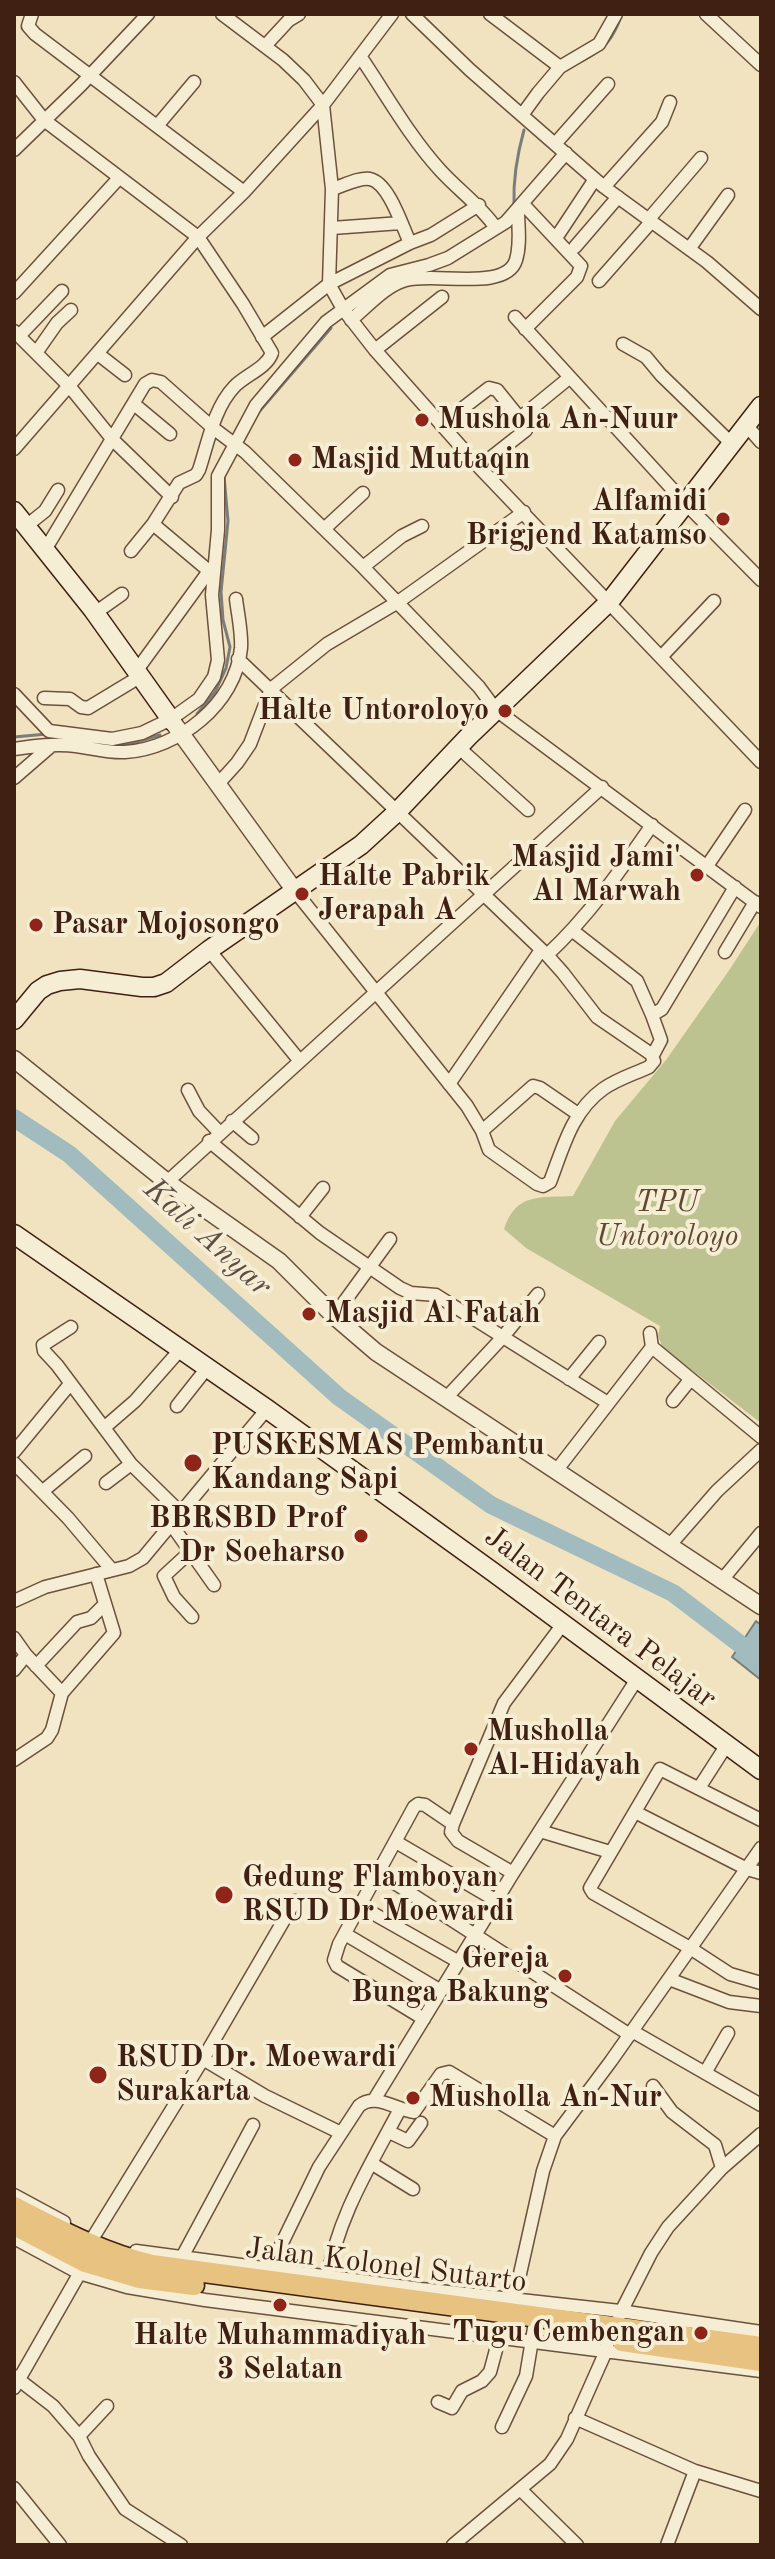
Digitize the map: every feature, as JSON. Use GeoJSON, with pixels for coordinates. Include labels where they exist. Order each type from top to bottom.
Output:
{"type":"FeatureCollection","features":[{"type":"Feature","properties":{"kind":"main road"},"geometry":{"type":"LineString","coordinates":[[15,1019],[38,991],[60,981],[80,979],[142,987],[161,985],[361,845],[610,601],[761,406]]}},
{"type":"Feature","properties":{"kind":"main road"},"geometry":{"type":"LineString","coordinates":[[14,511],[95,613],[175,724]]}},
{"type":"Feature","properties":{"kind":"main road","name":"Jalan Tentara Pelajar"},"geometry":{"type":"LineString","coordinates":[[14,1234],[267,1409],[761,1770]]}},
{"type":"Feature","properties":{"kind":"main road","name":"Jalan Kolonel Sutarto"},"geometry":{"type":"LineString","coordinates":[[14,2207],[87,2254],[326,2283],[507,2319],[533,2334],[613,2332],[725,2361],[761,2361]]}},
{"type":"Feature","properties":{"kind":"main road","name":"Jalan Kolonel Sutarto"},"geometry":{"type":"LineString","coordinates":[[14,2225],[139,2278],[761,2347]]}},
{"type":"Feature","properties":{"kind":"street"},"geometry":{"type":"LineString","coordinates":[[32,14],[28,22],[30,30],[244,192]]}},
{"type":"Feature","properties":{"kind":"street"},"geometry":{"type":"LineString","coordinates":[[14,150],[148,14]]}},
{"type":"Feature","properties":{"kind":"street"},"geometry":{"type":"LineString","coordinates":[[222,14],[304,80],[323,105],[332,189],[329,284],[343,309],[375,350],[479,467],[758,753]]}},
{"type":"Feature","properties":{"kind":"street"},"geometry":{"type":"LineString","coordinates":[[265,46],[289,20],[299,14]]}},
{"type":"Feature","properties":{"kind":"street"},"geometry":{"type":"LineString","coordinates":[[14,449],[198,237],[244,192],[323,105],[392,14]]}},
{"type":"Feature","properties":{"kind":"street"},"geometry":{"type":"LineString","coordinates":[[412,14],[470,70],[600,183],[725,276],[761,309]]}},
{"type":"Feature","properties":{"kind":"street"},"geometry":{"type":"LineString","coordinates":[[490,14],[560,67]]}},
{"type":"Feature","properties":{"kind":"street"},"geometry":{"type":"LineString","coordinates":[[522,115],[560,67],[599,44],[616,14]]}},
{"type":"Feature","properties":{"kind":"street"},"geometry":{"type":"LineString","coordinates":[[706,14],[761,65]]}},
{"type":"Feature","properties":{"kind":"street"},"geometry":{"type":"LineString","coordinates":[[360,56],[441,171],[501,225]]}},
{"type":"Feature","properties":{"kind":"street"},"geometry":{"type":"LineString","coordinates":[[14,82],[44,120],[198,237],[272,353],[270,359],[234,387],[220,410],[199,470],[193,477],[179,483],[153,524],[131,551]]}},
{"type":"Feature","properties":{"kind":"street"},"geometry":{"type":"LineString","coordinates":[[157,126],[194,82]]}},
{"type":"Feature","properties":{"kind":"street"},"geometry":{"type":"LineString","coordinates":[[175,724],[199,699],[217,670],[211,572],[218,515],[216,485],[218,476],[239,448],[265,394],[316,332],[343,309],[394,273],[448,258],[501,225],[519,208],[608,84]]}},
{"type":"Feature","properties":{"kind":"street"},"geometry":{"type":"LineString","coordinates":[[556,238],[600,183],[662,122],[670,102]]}},
{"type":"Feature","properties":{"kind":"street"},"geometry":{"type":"LineString","coordinates":[[599,281],[701,158]]}},
{"type":"Feature","properties":{"kind":"street"},"geometry":{"type":"LineString","coordinates":[[14,293],[119,178]]}},
{"type":"Feature","properties":{"kind":"street"},"geometry":{"type":"LineString","coordinates":[[332,189],[372,180],[386,190],[410,243]]}},
{"type":"Feature","properties":{"kind":"street"},"geometry":{"type":"LineString","coordinates":[[689,249],[728,195]]}},
{"type":"Feature","properties":{"kind":"street"},"geometry":{"type":"LineString","coordinates":[[575,247],[618,197]]}},
{"type":"Feature","properties":{"kind":"street"},"geometry":{"type":"LineString","coordinates":[[262,337],[329,284],[431,235],[479,205]]}},
{"type":"Feature","properties":{"kind":"street"},"geometry":{"type":"LineString","coordinates":[[519,208],[556,238],[580,263],[580,272],[525,329]]}},
{"type":"Feature","properties":{"kind":"street"},"geometry":{"type":"LineString","coordinates":[[351,320],[393,285],[405,280],[431,276],[486,279],[506,274],[517,256],[519,208]]}},
{"type":"Feature","properties":{"kind":"street"},"geometry":{"type":"LineString","coordinates":[[332,228],[401,223]]}},
{"type":"Feature","properties":{"kind":"street"},"geometry":{"type":"LineString","coordinates":[[62,291],[16,333],[70,387],[113,440],[172,497]]}},
{"type":"Feature","properties":{"kind":"street"},"geometry":{"type":"LineString","coordinates":[[375,350],[442,297]]}},
{"type":"Feature","properties":{"kind":"street"},"geometry":{"type":"LineString","coordinates":[[36,353],[57,323],[71,310]]}},
{"type":"Feature","properties":{"kind":"street"},"geometry":{"type":"LineString","coordinates":[[515,317],[685,503],[760,577]]}},
{"type":"Feature","properties":{"kind":"street"},"geometry":{"type":"LineString","coordinates":[[623,344],[646,357],[731,443]]}},
{"type":"Feature","properties":{"kind":"street"},"geometry":{"type":"LineString","coordinates":[[98,354],[125,375]]}},
{"type":"Feature","properties":{"kind":"street"},"geometry":{"type":"LineString","coordinates":[[520,418],[569,378]]}},
{"type":"Feature","properties":{"kind":"street"},"geometry":{"type":"LineString","coordinates":[[45,550],[145,384],[155,380],[161,382],[239,448],[363,567],[479,687],[496,710],[759,905],[725,952]]}},
{"type":"Feature","properties":{"kind":"street"},"geometry":{"type":"LineString","coordinates":[[441,425],[489,388],[497,390],[526,426],[525,433],[479,467]]}},
{"type":"Feature","properties":{"kind":"street"},"geometry":{"type":"LineString","coordinates":[[134,404],[170,434]]}},
{"type":"Feature","properties":{"kind":"street"},"geometry":{"type":"LineString","coordinates":[[746,425],[761,442]]}},
{"type":"Feature","properties":{"kind":"street"},"geometry":{"type":"LineString","coordinates":[[25,527],[45,511],[58,490]]}},
{"type":"Feature","properties":{"kind":"street"},"geometry":{"type":"LineString","coordinates":[[324,529],[363,493]]}},
{"type":"Feature","properties":{"kind":"street"},"geometry":{"type":"LineString","coordinates":[[218,784],[250,744],[271,689],[327,644],[398,602],[524,512]]}},
{"type":"Feature","properties":{"kind":"street"},"geometry":{"type":"LineString","coordinates":[[153,524],[211,572]]}},
{"type":"Feature","properties":{"kind":"street"},"geometry":{"type":"LineString","coordinates":[[363,567],[402,536],[422,526]]}},
{"type":"Feature","properties":{"kind":"street"},"geometry":{"type":"LineString","coordinates":[[44,698],[70,699],[88,708],[139,673],[211,572]]}},
{"type":"Feature","properties":{"kind":"street"},"geometry":{"type":"LineString","coordinates":[[95,613],[122,594]]}},
{"type":"Feature","properties":{"kind":"street"},"geometry":{"type":"LineString","coordinates":[[14,749],[55,740],[125,738],[208,715],[221,700],[236,672],[240,643],[236,599]]}},
{"type":"Feature","properties":{"kind":"street"},"geometry":{"type":"LineString","coordinates":[[661,657],[714,601]]}},
{"type":"Feature","properties":{"kind":"street"},"geometry":{"type":"LineString","coordinates":[[238,659],[544,953],[597,1017],[653,1055]]}},
{"type":"Feature","properties":{"kind":"street"},"geometry":{"type":"LineString","coordinates":[[14,694],[55,740]]}},
{"type":"Feature","properties":{"kind":"street"},"geometry":{"type":"LineString","coordinates":[[175,724],[295,891],[449,1084],[482,1131],[489,1150],[531,1181],[543,1186],[550,1182],[578,1114],[605,1087],[651,1065],[661,1040],[637,981],[573,931]]}},
{"type":"Feature","properties":{"kind":"street"},"geometry":{"type":"LineString","coordinates":[[14,778],[55,740]]}},
{"type":"Feature","properties":{"kind":"street"},"geometry":{"type":"LineString","coordinates":[[458,747],[528,810]]}},
{"type":"Feature","properties":{"kind":"street"},"geometry":{"type":"LineString","coordinates":[[167,1182],[602,787]]}},
{"type":"Feature","properties":{"kind":"street"},"geometry":{"type":"LineString","coordinates":[[707,866],[745,810]]}},
{"type":"Feature","properties":{"kind":"street"},"geometry":{"type":"LineString","coordinates":[[449,1084],[544,953],[573,931],[652,825]]}},
{"type":"Feature","properties":{"kind":"street"},"geometry":{"type":"LineString","coordinates":[[652,1015],[662,1009],[735,887]]}},
{"type":"Feature","properties":{"kind":"street"},"geometry":{"type":"LineString","coordinates":[[209,950],[299,1060]]}},
{"type":"Feature","properties":{"kind":"street"},"geometry":{"type":"LineString","coordinates":[[14,1059],[167,1182],[279,1261],[334,1316],[376,1352],[761,1606]]}},
{"type":"Feature","properties":{"kind":"street"},"geometry":{"type":"LineString","coordinates":[[482,1131],[533,1086],[578,1114]]}},
{"type":"Feature","properties":{"kind":"street"},"geometry":{"type":"LineString","coordinates":[[188,1090],[199,1111],[219,1132]]}},
{"type":"Feature","properties":{"kind":"street"},"geometry":{"type":"LineString","coordinates":[[232,1121],[252,1138]]}},
{"type":"Feature","properties":{"kind":"street"},"geometry":{"type":"LineString","coordinates":[[209,1141],[300,1217],[370,1267],[411,1293],[436,1295],[608,1403]]}},
{"type":"Feature","properties":{"kind":"street"},"geometry":{"type":"LineString","coordinates":[[300,1217],[323,1188]]}},
{"type":"Feature","properties":{"kind":"street"},"geometry":{"type":"LineString","coordinates":[[334,1316],[390,1239]]}},
{"type":"Feature","properties":{"kind":"street"},"geometry":{"type":"LineString","coordinates":[[446,1398],[538,1294]]}},
{"type":"Feature","properties":{"kind":"street"},"geometry":{"type":"LineString","coordinates":[[71,1327],[42,1348],[131,1464],[180,1512]]}},
{"type":"Feature","properties":{"kind":"street"},"geometry":{"type":"LineString","coordinates":[[650,1333],[652,1347],[761,1437]]}},
{"type":"Feature","properties":{"kind":"street"},"geometry":{"type":"LineString","coordinates":[[569,1379],[599,1342]]}},
{"type":"Feature","properties":{"kind":"street"},"geometry":{"type":"LineString","coordinates":[[556,1471],[652,1347]]}},
{"type":"Feature","properties":{"kind":"street"},"geometry":{"type":"LineString","coordinates":[[105,1427],[135,1401],[180,1350]]}},
{"type":"Feature","properties":{"kind":"street"},"geometry":{"type":"LineString","coordinates":[[177,1406],[207,1368]]}},
{"type":"Feature","properties":{"kind":"street"},"geometry":{"type":"LineString","coordinates":[[673,1401],[690,1380]]}},
{"type":"Feature","properties":{"kind":"street"},"geometry":{"type":"LineString","coordinates":[[14,1452],[70,1384]]}},
{"type":"Feature","properties":{"kind":"street"},"geometry":{"type":"LineString","coordinates":[[14,1601],[45,1587],[129,1566],[143,1558],[267,1409]]}},
{"type":"Feature","properties":{"kind":"street"},"geometry":{"type":"LineString","coordinates":[[669,1546],[717,1491],[761,1450]]}},
{"type":"Feature","properties":{"kind":"street"},"geometry":{"type":"LineString","coordinates":[[43,1491],[85,1456]]}},
{"type":"Feature","properties":{"kind":"street"},"geometry":{"type":"LineString","coordinates":[[14,1463],[43,1491],[112,1570]]}},
{"type":"Feature","properties":{"kind":"street"},"geometry":{"type":"LineString","coordinates":[[106,1483],[131,1464]]}},
{"type":"Feature","properties":{"kind":"street"},"geometry":{"type":"LineString","coordinates":[[171,1524],[214,1585]]}},
{"type":"Feature","properties":{"kind":"street"},"geometry":{"type":"LineString","coordinates":[[722,1580],[761,1533]]}},
{"type":"Feature","properties":{"kind":"street"},"geometry":{"type":"LineString","coordinates":[[190,1552],[164,1576],[174,1597],[192,1617]]}},
{"type":"Feature","properties":{"kind":"street"},"geometry":{"type":"LineString","coordinates":[[14,1760],[47,1738],[62,1693],[114,1633],[96,1574]]}},
{"type":"Feature","properties":{"kind":"street"},"geometry":{"type":"LineString","coordinates":[[36,1666],[77,1622],[91,1618],[105,1604]]}},
{"type":"Feature","properties":{"kind":"street"},"geometry":{"type":"LineString","coordinates":[[513,1873],[458,1841],[451,1832],[504,1703],[563,1624]]}},
{"type":"Feature","properties":{"kind":"street"},"geometry":{"type":"LineString","coordinates":[[14,1638],[62,1693]]}},
{"type":"Feature","properties":{"kind":"street"},"geometry":{"type":"LineString","coordinates":[[14,1670],[26,1655]]}},
{"type":"Feature","properties":{"kind":"street"},"geometry":{"type":"LineString","coordinates":[[374,2100],[637,1679]]}},
{"type":"Feature","properties":{"kind":"street"},"geometry":{"type":"LineString","coordinates":[[699,1788],[726,1746]]}},
{"type":"Feature","properties":{"kind":"street"},"geometry":{"type":"LineString","coordinates":[[761,1820],[660,1769],[590,1885],[590,1890],[730,1974],[761,1983]]}},
{"type":"Feature","properties":{"kind":"street"},"geometry":{"type":"LineString","coordinates":[[424,2019],[337,1966],[334,1960],[360,1906],[418,1804],[425,1805],[453,1824]]}},
{"type":"Feature","properties":{"kind":"street"},"geometry":{"type":"LineString","coordinates":[[635,1812],[747,1869],[761,1873]]}},
{"type":"Feature","properties":{"kind":"street"},"geometry":{"type":"LineString","coordinates":[[540,1831],[610,1852]]}},
{"type":"Feature","properties":{"kind":"street"},"geometry":{"type":"LineString","coordinates":[[396,1842],[497,1901]]}},
{"type":"Feature","properties":{"kind":"street"},"geometry":{"type":"LineString","coordinates":[[438,2402],[452,2408],[462,2391],[487,2376],[494,2363],[543,2171],[555,2136],[761,1848]]}},
{"type":"Feature","properties":{"kind":"street"},"geometry":{"type":"LineString","coordinates":[[379,1873],[631,2033],[761,2105]]}},
{"type":"Feature","properties":{"kind":"street"},"geometry":{"type":"LineString","coordinates":[[181,2545],[125,2509],[79,2436],[53,2406],[16,2381],[87,2254],[295,1901]]}},
{"type":"Feature","properties":{"kind":"street"},"geometry":{"type":"LineString","coordinates":[[360,1906],[459,1962]]}},
{"type":"Feature","properties":{"kind":"street"},"geometry":{"type":"LineString","coordinates":[[345,1934],[441,1991]]}},
{"type":"Feature","properties":{"kind":"street"},"geometry":{"type":"LineString","coordinates":[[738,2004],[743,1978]]}},
{"type":"Feature","properties":{"kind":"street"},"geometry":{"type":"LineString","coordinates":[[669,1979],[707,1995],[738,2004],[761,2006]]}},
{"type":"Feature","properties":{"kind":"street"},"geometry":{"type":"LineString","coordinates":[[705,2073],[728,2033]]}},
{"type":"Feature","properties":{"kind":"street"},"geometry":{"type":"LineString","coordinates":[[203,2059],[265,2096],[341,2133]]}},
{"type":"Feature","properties":{"kind":"street"},"geometry":{"type":"LineString","coordinates":[[266,2275],[319,2167],[362,2102],[374,2100],[416,2111],[441,2074],[449,2072],[555,2136]]}},
{"type":"Feature","properties":{"kind":"street"},"geometry":{"type":"LineString","coordinates":[[653,2086],[672,2112],[715,2145],[722,2168]]}},
{"type":"Feature","properties":{"kind":"street"},"geometry":{"type":"LineString","coordinates":[[326,2283],[346,2214],[400,2109]]}},
{"type":"Feature","properties":{"kind":"street"},"geometry":{"type":"LineString","coordinates":[[389,2132],[408,2141],[421,2123]]}},
{"type":"Feature","properties":{"kind":"street"},"geometry":{"type":"LineString","coordinates":[[181,2264],[253,2125]]}},
{"type":"Feature","properties":{"kind":"street"},"geometry":{"type":"LineString","coordinates":[[453,2545],[550,2464],[567,2439],[613,2332],[663,2234],[722,2168],[761,2134]]}},
{"type":"Feature","properties":{"kind":"street"},"geometry":{"type":"LineString","coordinates":[[371,2163],[413,2189]]}},
{"type":"Feature","properties":{"kind":"street"},"geometry":{"type":"LineString","coordinates":[[14,2195],[87,2254]]}},
{"type":"Feature","properties":{"kind":"street"},"geometry":{"type":"LineString","coordinates":[[14,2238],[87,2254]]}},
{"type":"Feature","properties":{"kind":"street"},"geometry":{"type":"LineString","coordinates":[[613,2332],[761,2332]]}},
{"type":"Feature","properties":{"kind":"street"},"geometry":{"type":"LineString","coordinates":[[502,2427],[526,2376],[533,2334]]}},
{"type":"Feature","properties":{"kind":"street"},"geometry":{"type":"LineString","coordinates":[[725,2361],[761,2371]]}},
{"type":"Feature","properties":{"kind":"street"},"geometry":{"type":"LineString","coordinates":[[79,2436],[107,2406]]}},
{"type":"Feature","properties":{"kind":"street"},"geometry":{"type":"LineString","coordinates":[[575,2418],[695,2471],[761,2491]]}},
{"type":"Feature","properties":{"kind":"street"},"geometry":{"type":"LineString","coordinates":[[667,2545],[695,2471]]}},
{"type":"Feature","properties":{"kind":"street"},"geometry":{"type":"LineString","coordinates":[[14,2488],[60,2545]]}},
{"type":"Feature","properties":{"kind":"street"},"geometry":{"type":"LineString","coordinates":[[521,2490],[577,2545]]}},
{"type":"Feature","properties":{"kind":"green space","name":"TPU Untoroloyo"},"geometry":{"type":"Polygon","coordinates":[[[761,921],[761,1423],[663,1348],[658,1336],[660,1326],[526,1248],[504,1229],[515,1209],[531,1199],[573,1196],[615,1121],[666,1060],[761,921]]]}},
{"type":"Feature","properties":{"kind":"water"},"geometry":{"type":"Polygon","coordinates":[[[756,1621],[761,1625],[761,1680],[732,1657],[756,1621]]]}},
{"type":"Feature","properties":{"kind":"waterway"},"geometry":{"type":"LineString","coordinates":[[582,61],[608,42],[622,14]]}},
{"type":"Feature","properties":{"kind":"waterway"},"geometry":{"type":"LineString","coordinates":[[514,205],[516,167],[524,130]]}},
{"type":"Feature","properties":{"kind":"waterway"},"geometry":{"type":"LineString","coordinates":[[258,413],[331,328]]}},
{"type":"Feature","properties":{"kind":"waterway"},"geometry":{"type":"LineString","coordinates":[[197,714],[215,692],[226,668],[230,647],[223,620],[221,592],[228,521],[224,476]]}},
{"type":"Feature","properties":{"kind":"waterway"},"geometry":{"type":"LineString","coordinates":[[14,737],[47,734]]}},
{"type":"Feature","properties":{"kind":"waterway"},"geometry":{"type":"LineString","coordinates":[[105,745],[133,743],[160,735]]}},
{"type":"Feature","properties":{"kind":"waterway","name":"Kali Anyar"},"geometry":{"type":"LineString","coordinates":[[14,1118],[69,1154],[339,1397],[491,1505],[673,1593],[761,1660]]}},
{"type":"Feature","properties":{"kind":"place","name":"Mushola An-Nuur"},"geometry":{"type":"Point","coordinates":[422,420]}},
{"type":"Feature","properties":{"kind":"place","name":"Masjid Muttaqin"},"geometry":{"type":"Point","coordinates":[295,460]}},
{"type":"Feature","properties":{"kind":"place","name":"Alfamidi Brigjend Katamso"},"geometry":{"type":"Point","coordinates":[723,519]}},
{"type":"Feature","properties":{"kind":"place","name":"Halte Untoroloyo"},"geometry":{"type":"Point","coordinates":[505,711]}},
{"type":"Feature","properties":{"kind":"place","name":"Masjid Jami' Al Marwah"},"geometry":{"type":"Point","coordinates":[697,875]}},
{"type":"Feature","properties":{"kind":"place","name":"Halte Pabrik Jerapah A"},"geometry":{"type":"Point","coordinates":[302,894]}},
{"type":"Feature","properties":{"kind":"place","name":"Pasar Mojosongo"},"geometry":{"type":"Point","coordinates":[36,925]}},
{"type":"Feature","properties":{"kind":"place","name":"Masjid Al Fatah"},"geometry":{"type":"Point","coordinates":[309,1314]}},
{"type":"Feature","properties":{"kind":"place","name":"PUSKESMAS Pembantu Kandang Sapi"},"geometry":{"type":"Point","coordinates":[193,1463]}},
{"type":"Feature","properties":{"kind":"place","name":"BBRSBD Prof Dr Soeharso"},"geometry":{"type":"Point","coordinates":[361,1536]}},
{"type":"Feature","properties":{"kind":"place","name":"Musholla Al-Hidayah"},"geometry":{"type":"Point","coordinates":[471,1749]}},
{"type":"Feature","properties":{"kind":"place","name":"Gedung Flamboyan RSUD Dr Moewardi"},"geometry":{"type":"Point","coordinates":[224,1895]}},
{"type":"Feature","properties":{"kind":"place","name":"Gereja Bunga Bakung"},"geometry":{"type":"Point","coordinates":[565,1976]}},
{"type":"Feature","properties":{"kind":"place","name":"RSUD Dr. Moewardi Surakarta"},"geometry":{"type":"Point","coordinates":[98,2075]}},
{"type":"Feature","properties":{"kind":"place","name":"Musholla An-Nur"},"geometry":{"type":"Point","coordinates":[413,2098]}},
{"type":"Feature","properties":{"kind":"place","name":"Halte Muhammadiyah 3 Selatan"},"geometry":{"type":"Point","coordinates":[280,2305]}},
{"type":"Feature","properties":{"kind":"place","name":"Tugu Cembengan"},"geometry":{"type":"Point","coordinates":[701,2333]}}]}
